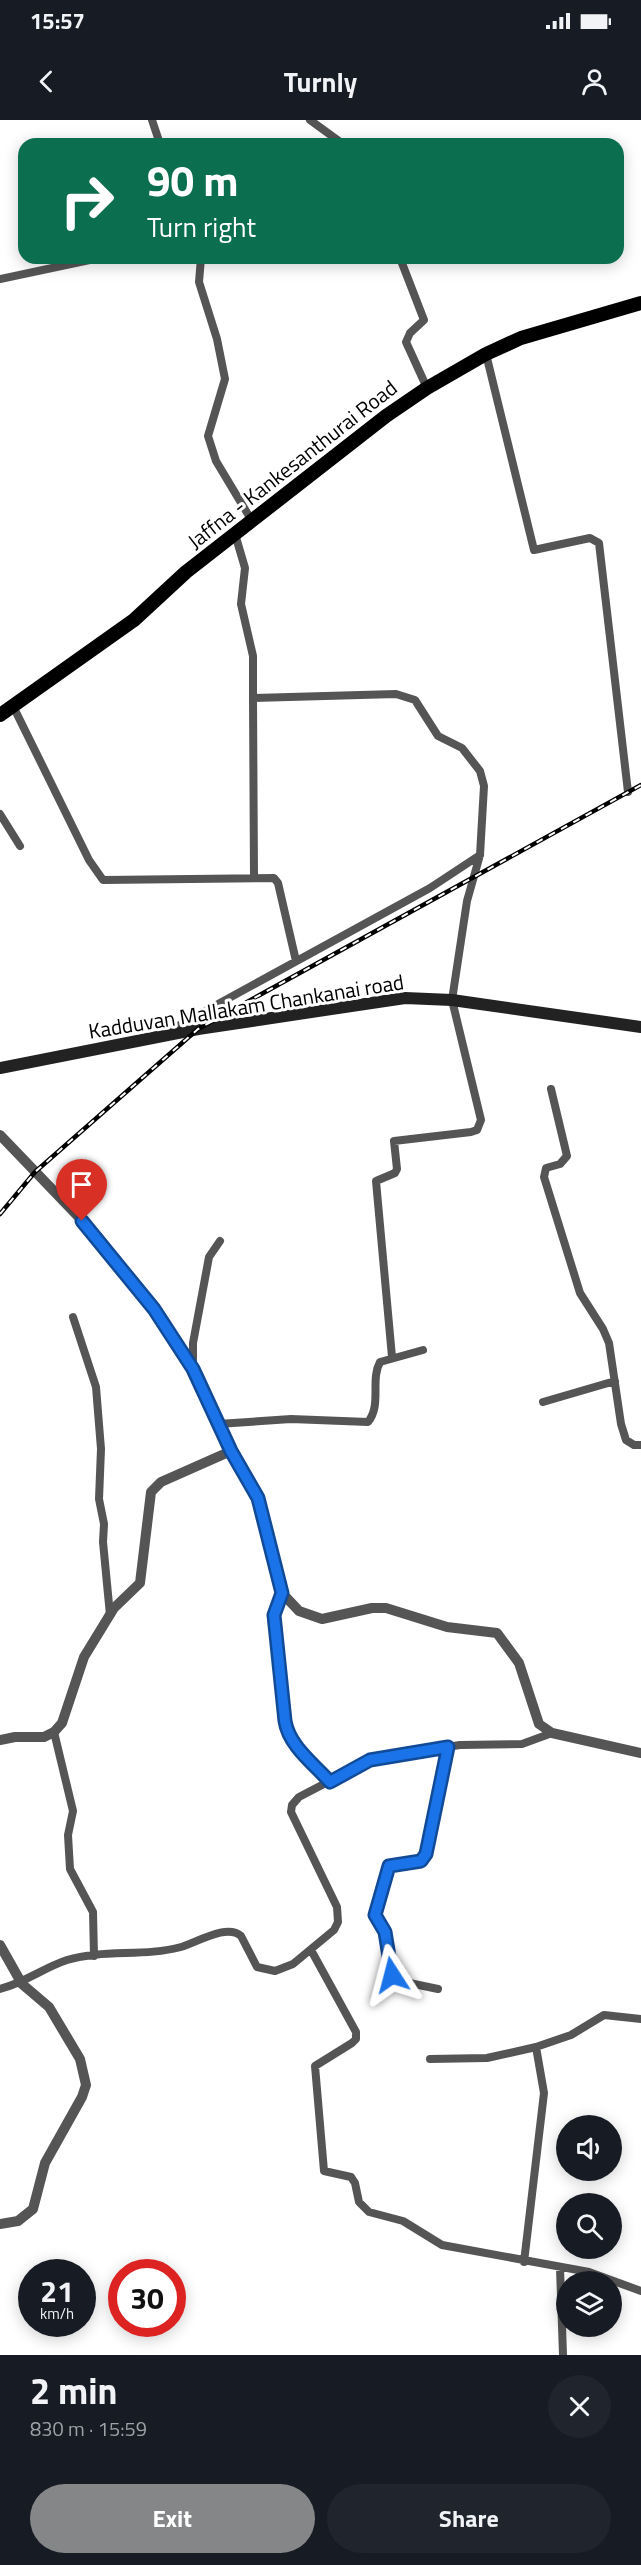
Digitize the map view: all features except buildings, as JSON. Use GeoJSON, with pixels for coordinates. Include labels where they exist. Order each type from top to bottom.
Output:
{"type":"FeatureCollection","features":[{"type":"Feature","properties":{"kind":"main road","name":"Jaffna - Kankesanthurai Road"},"geometry":{"type":"LineString","coordinates":[[0,716],[135,620],[186,572],[386,416],[427,387],[486,354],[521,338],[641,303]]}},
{"type":"Feature","properties":{"kind":"main road","name":"Kadduvan Mallakam Chankanai road"},"geometry":{"type":"LineString","coordinates":[[0,1068],[156,1037],[405,998],[452,1000],[641,1027]]}},
{"type":"Feature","properties":{"kind":"street"},"geometry":{"type":"LineString","coordinates":[[152,120],[158,138]]}},
{"type":"Feature","properties":{"kind":"street"},"geometry":{"type":"LineString","coordinates":[[310,120],[335,138]]}},
{"type":"Feature","properties":{"kind":"street"},"geometry":{"type":"LineString","coordinates":[[0,279],[71,264]]}},
{"type":"Feature","properties":{"kind":"street"},"geometry":{"type":"LineString","coordinates":[[200,264],[199,282],[225,379],[208,436],[216,461],[252,521]]}},
{"type":"Feature","properties":{"kind":"street"},"geometry":{"type":"LineString","coordinates":[[402,264],[424,320],[410,333],[406,342],[427,387]]}},
{"type":"Feature","properties":{"kind":"street"},"geometry":{"type":"LineString","coordinates":[[486,354],[534,550],[590,538],[599,543],[628,792]]}},
{"type":"Feature","properties":{"kind":"street"},"geometry":{"type":"LineString","coordinates":[[235,534],[245,568],[241,604],[253,656],[255,878]]}},
{"type":"Feature","properties":{"kind":"street"},"geometry":{"type":"LineString","coordinates":[[253,698],[396,694],[415,700],[438,736],[462,748],[480,771],[484,786],[480,855],[467,901],[452,1000],[480,1120],[477,1130],[471,1132],[394,1141],[395,1173],[375,1181],[392,1357]]}},
{"type":"Feature","properties":{"kind":"street"},"geometry":{"type":"LineString","coordinates":[[13,706],[89,860],[104,880],[274,878],[278,883],[296,961]]}},
{"type":"Feature","properties":{"kind":"street"},"geometry":{"type":"LineString","coordinates":[[0,814],[20,846]]}},
{"type":"Feature","properties":{"kind":"street"},"geometry":{"type":"LineString","coordinates":[[156,1037],[430,888],[480,855]]}},
{"type":"Feature","properties":{"kind":"street"},"geometry":{"type":"LineString","coordinates":[[551,1089],[567,1156],[560,1164],[546,1168],[544,1177],[580,1293],[603,1329],[609,1343],[627,1440],[634,1445],[641,1445]]}},
{"type":"Feature","properties":{"kind":"street"},"geometry":{"type":"LineString","coordinates":[[0,1135],[98,1237],[154,1309],[193,1369],[231,1451],[258,1498],[282,1593],[299,1611],[322,1619],[379,1607],[399,1611],[447,1627],[496,1633],[519,1663],[539,1724],[552,1733],[641,1753]]}},
{"type":"Feature","properties":{"kind":"street"},"geometry":{"type":"LineString","coordinates":[[193,1369],[193,1343],[209,1257],[220,1241]]}},
{"type":"Feature","properties":{"kind":"street"},"geometry":{"type":"LineString","coordinates":[[74,1317],[96,1387],[101,1449],[99,1499],[104,1524],[103,1542],[110,1614]]}},
{"type":"Feature","properties":{"kind":"street"},"geometry":{"type":"LineString","coordinates":[[218,1424],[291,1419],[368,1422],[375,1409],[377,1368],[380,1362],[423,1350]]}},
{"type":"Feature","properties":{"kind":"street"},"geometry":{"type":"LineString","coordinates":[[543,1402],[615,1381]]}},
{"type":"Feature","properties":{"kind":"street"},"geometry":{"type":"LineString","coordinates":[[0,1740],[15,1737],[44,1737],[54,1732],[62,1723],[84,1657],[110,1614],[140,1583],[151,1492],[161,1482],[231,1451]]}},
{"type":"Feature","properties":{"kind":"street"},"geometry":{"type":"LineString","coordinates":[[282,1593],[274,1615],[286,1731],[330,1782]]}},
{"type":"Feature","properties":{"kind":"street"},"geometry":{"type":"LineString","coordinates":[[54,1732],[73,1811],[68,1835],[70,1869],[93,1912],[94,1956]]}},
{"type":"Feature","properties":{"kind":"street"},"geometry":{"type":"LineString","coordinates":[[0,1989],[22,1984],[64,1961],[178,1948],[233,1931],[241,1935],[257,1967],[275,1971],[293,1964],[334,1930],[338,1922],[337,1906],[291,1812],[298,1797],[370,1760],[448,1747],[522,1744],[552,1733]]}},
{"type":"Feature","properties":{"kind":"street"},"geometry":{"type":"LineString","coordinates":[[438,1989],[395,1980],[392,1975],[385,1932],[375,1915],[389,1866],[421,1861],[426,1854],[448,1747]]}},
{"type":"Feature","properties":{"kind":"street"},"geometry":{"type":"LineString","coordinates":[[0,1945],[22,1984],[49,2007],[80,2059],[86,2085],[82,2097],[45,2163],[33,2209],[18,2221],[0,2224]]}},
{"type":"Feature","properties":{"kind":"street"},"geometry":{"type":"LineString","coordinates":[[311,1950],[356,2032],[356,2039],[352,2043],[315,2066],[322,2169],[353,2179],[359,2202],[369,2212],[403,2221],[441,2245],[524,2262],[589,2272],[641,2290]]}},
{"type":"Feature","properties":{"kind":"street"},"geometry":{"type":"LineString","coordinates":[[430,2059],[488,2058],[537,2047],[571,2035],[604,2015],[641,2019]]}},
{"type":"Feature","properties":{"kind":"street"},"geometry":{"type":"LineString","coordinates":[[524,2262],[544,2093],[537,2047]]}},
{"type":"Feature","properties":{"kind":"street"},"geometry":{"type":"LineString","coordinates":[[560,2268],[563,2355]]}},
{"type":"Feature","properties":{"kind":"railway"},"geometry":{"type":"LineString","coordinates":[[0,1214],[35,1172],[198,1029],[641,785]]}},
{"type":"Feature","properties":{"kind":"route"},"geometry":{"type":"LineString","coordinates":[[82,1221],[98,1237],[154,1309],[193,1369],[231,1451],[258,1498],[282,1593],[274,1615],[286,1731],[295,1744],[330,1782],[370,1760],[389,1755],[448,1747],[426,1854],[421,1861],[389,1866],[376,1903],[375,1915],[385,1932],[392,1975]]}}]}
